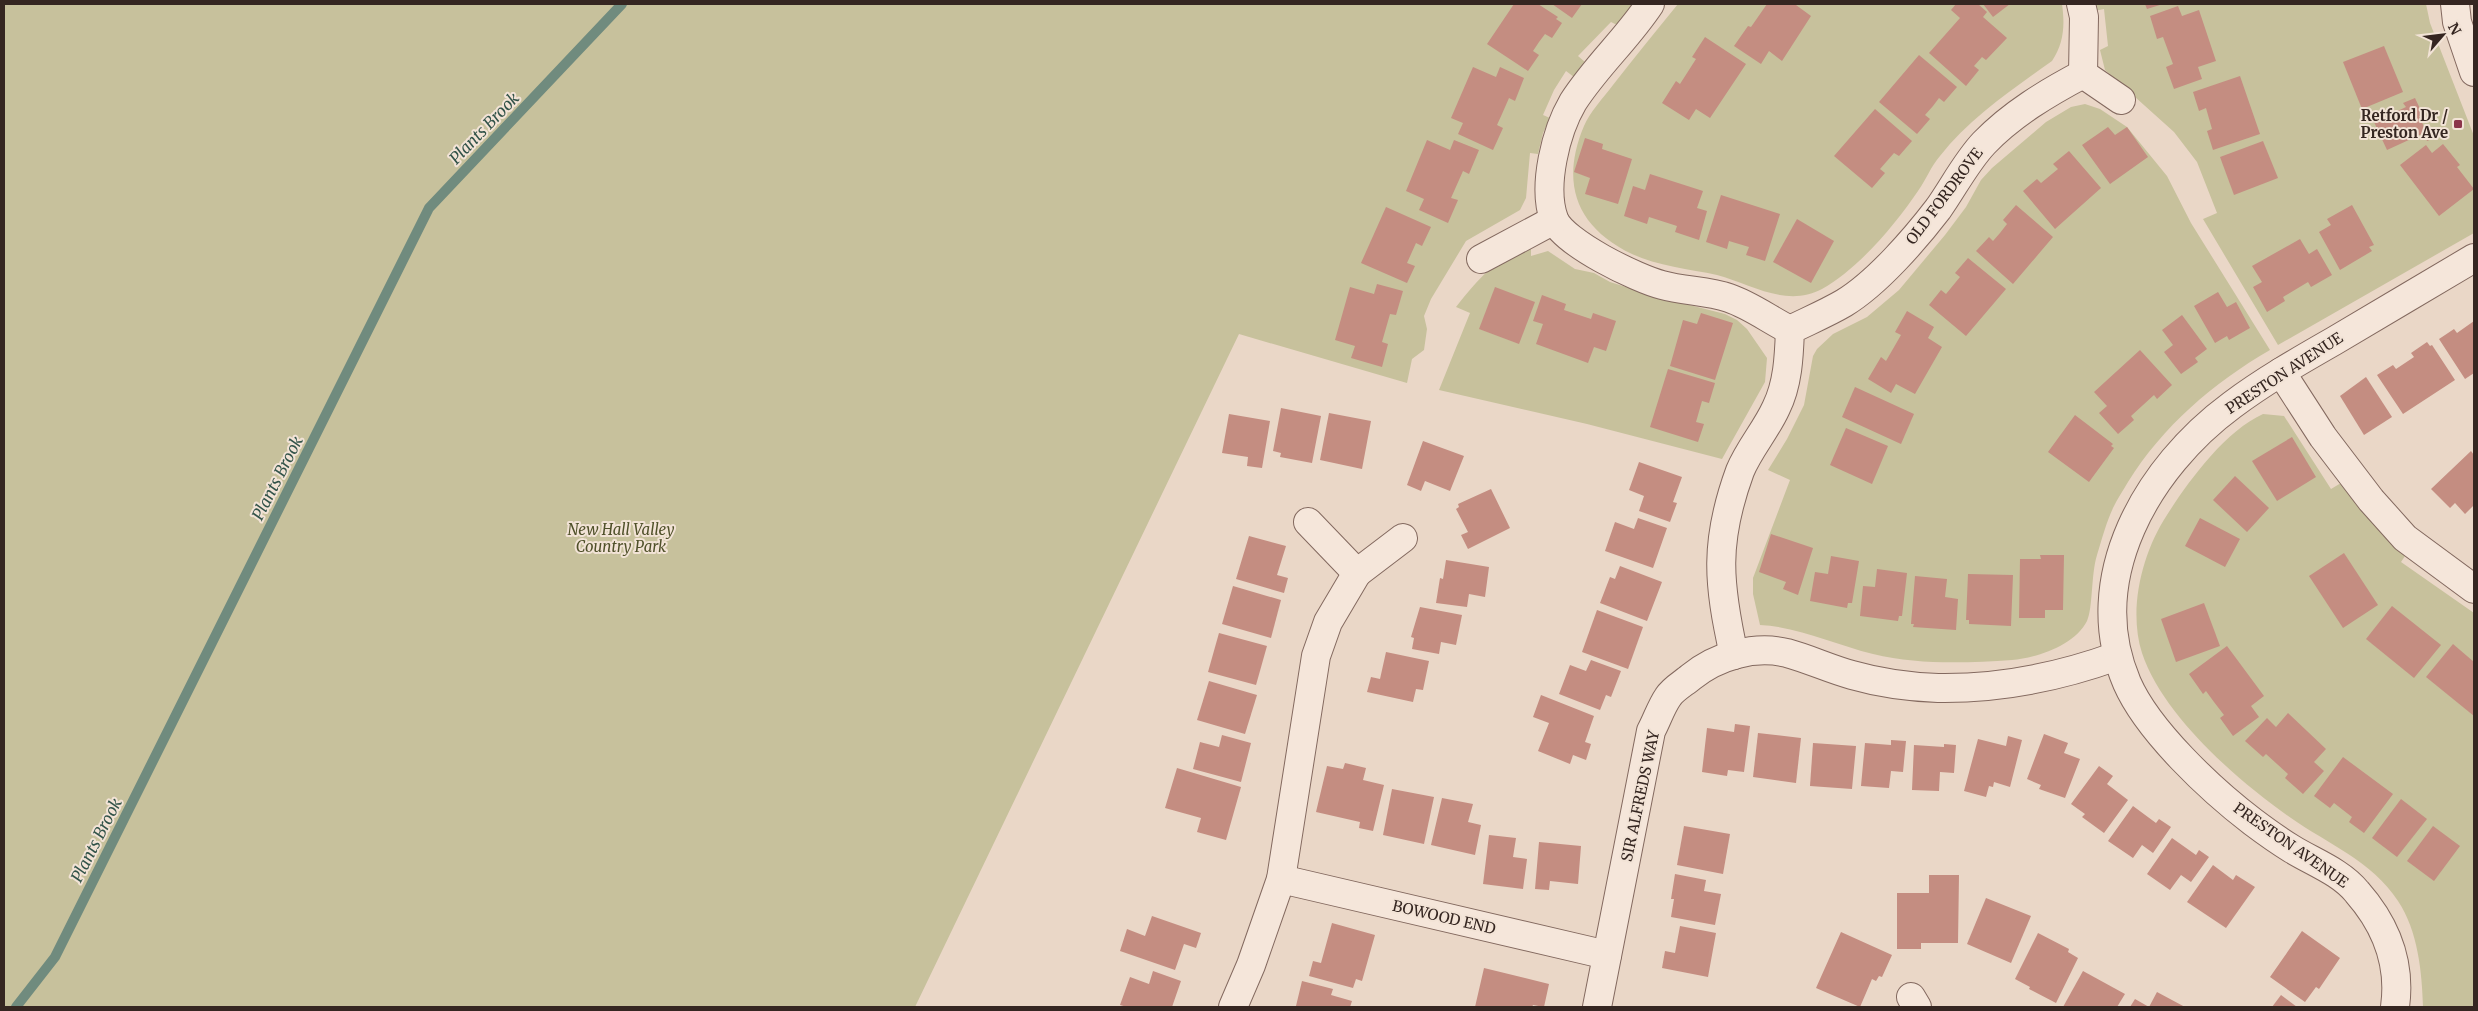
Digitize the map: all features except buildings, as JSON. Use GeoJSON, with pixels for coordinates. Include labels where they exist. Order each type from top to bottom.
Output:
{"type":"FeatureCollection","features":[{"type":"Feature","properties":{"kind":"street"},"geometry":{"type":"LineString","coordinates":[[1650,4],[1636,25],[1602,60],[1572,103],[1560,130],[1552,159],[1550,190],[1554,220],[1576,242],[1618,268],[1662,285],[1729,298],[1790,330],[1788,366],[1777,406],[1741,470],[1724,524],[1720,554],[1721,585],[1734,654]]}},
{"type":"Feature","properties":{"kind":"street"},"geometry":{"type":"LineString","coordinates":[[2081,4],[2084,17],[2083,74],[2121,100]]}},
{"type":"Feature","properties":{"kind":"street"},"geometry":{"type":"LineString","coordinates":[[2455,4],[2457,22],[2474,72]]}},
{"type":"Feature","properties":{"kind":"street","name":"OLD FORDROVE"},"geometry":{"type":"LineString","coordinates":[[1790,330],[1845,302],[1876,276],[1910,243],[1982,145],[2012,118],[2058,87],[2083,74]]}},
{"type":"Feature","properties":{"kind":"street"},"geometry":{"type":"LineString","coordinates":[[1481,259],[1554,220]]}},
{"type":"Feature","properties":{"kind":"street","name":"PRESTON AVENUE"},"geometry":{"type":"LineString","coordinates":[[2394,1007],[2397,982],[2386,934],[2376,916],[2355,889],[2332,871],[2292,849],[2253,822],[2215,790],[2174,749],[2143,709],[2128,685],[2117,656],[2113,622],[2114,589],[2120,554],[2135,518],[2159,479],[2186,446],[2230,406],[2280,372],[2474,258]]}},
{"type":"Feature","properties":{"kind":"street"},"geometry":{"type":"LineString","coordinates":[[2280,372],[2323,437],[2371,500],[2405,538],[2474,589]]}},
{"type":"Feature","properties":{"kind":"street"},"geometry":{"type":"LineString","coordinates":[[1308,522],[1357,572]]}},
{"type":"Feature","properties":{"kind":"street"},"geometry":{"type":"LineString","coordinates":[[1233,1007],[1251,965],[1282,879],[1316,656],[1328,622],[1357,572],[1403,538]]}},
{"type":"Feature","properties":{"kind":"street","name":"SIR ALFREDS WAY"},"geometry":{"type":"LineString","coordinates":[[1597,1007],[1652,731],[1669,695],[1701,669],[1734,654],[1757,651],[1786,653],[1853,675],[1896,684],[1938,688],[1994,686],[2042,679],[2080,670],[2117,656]]}},
{"type":"Feature","properties":{"kind":"street","name":"BOWOOD END"},"geometry":{"type":"LineString","coordinates":[[1282,879],[1607,954]]}},
{"type":"Feature","properties":{"kind":"green space","name":"New Hall Valley Country Park"},"geometry":{"type":"Polygon","coordinates":[[[4,4],[1634,4],[1619,26],[1611,22],[1578,56],[1585,62],[1574,77],[1566,71],[1554,90],[1543,115],[1550,118],[1543,133],[1538,154],[1530,153],[1526,198],[1520,210],[1466,241],[1431,299],[1424,316],[1427,329],[1424,350],[1412,359],[1407,383],[1239,334],[915,1007],[4,1007],[4,4]]]}},
{"type":"Feature","properties":{"kind":"green space"},"geometry":{"type":"Polygon","coordinates":[[[1678,4],[2062,4],[2063,27],[2061,41],[2052,61],[1978,117],[1952,142],[1937,160],[1909,204],[1875,245],[1849,270],[1822,289],[1809,294],[1795,296],[1769,292],[1717,275],[1663,264],[1632,254],[1597,231],[1586,217],[1578,201],[1574,184],[1574,166],[1577,147],[1584,126],[1593,110],[1678,4]]]}},
{"type":"Feature","properties":{"kind":"green space"},"geometry":{"type":"Polygon","coordinates":[[[2094,4],[2426,4],[2430,23],[2474,136],[2474,233],[2278,345],[2203,219],[2217,213],[2197,162],[2174,132],[2105,70],[2100,50],[2108,46],[2104,9],[2094,11],[2094,4]]]}},
{"type":"Feature","properties":{"kind":"green space"},"geometry":{"type":"Polygon","coordinates":[[[2085,104],[2100,109],[2127,127],[2167,176],[2191,223],[2270,350],[2229,377],[2191,407],[2173,424],[2142,462],[2116,501],[2106,525],[2095,563],[2087,621],[2074,637],[2054,649],[2022,659],[1977,662],[1925,662],[1890,658],[1789,629],[1760,625],[1753,594],[1753,578],[1790,480],[1768,470],[1787,439],[1804,405],[1813,356],[1817,349],[1833,334],[1867,317],[1899,290],[1945,235],[1966,207],[1981,180],[1992,168],[2046,122],[2071,107],[2085,104]]]}},
{"type":"Feature","properties":{"kind":"green space"},"geometry":{"type":"Polygon","coordinates":[[[1531,244],[1531,256],[1548,251],[1575,269],[1594,273],[1610,282],[1658,297],[1725,314],[1737,320],[1747,329],[1767,358],[1765,382],[1722,459],[1587,424],[1439,390],[1470,313],[1456,307],[1489,270],[1531,244]]]}},
{"type":"Feature","properties":{"kind":"green space"},"geometry":{"type":"Polygon","coordinates":[[[2263,414],[2284,416],[2331,489],[2341,483],[2405,556],[2401,562],[2474,613],[2474,1007],[2423,1007],[2420,966],[2414,938],[2405,913],[2387,887],[2376,875],[2349,854],[2270,803],[2204,745],[2167,700],[2152,677],[2142,653],[2136,618],[2137,600],[2144,564],[2158,530],[2209,458],[2235,432],[2263,414]]]}},
{"type":"Feature","properties":{"kind":"waterway","name":"Plants Brook"},"geometry":{"type":"LineString","coordinates":[[16,1007],[55,957],[429,208],[622,4]]}},
{"type":"Feature","properties":{"kind":"place","name":"Retford Dr / Preston Ave"},"geometry":{"type":"Point","coordinates":[2458,124]}}]}
